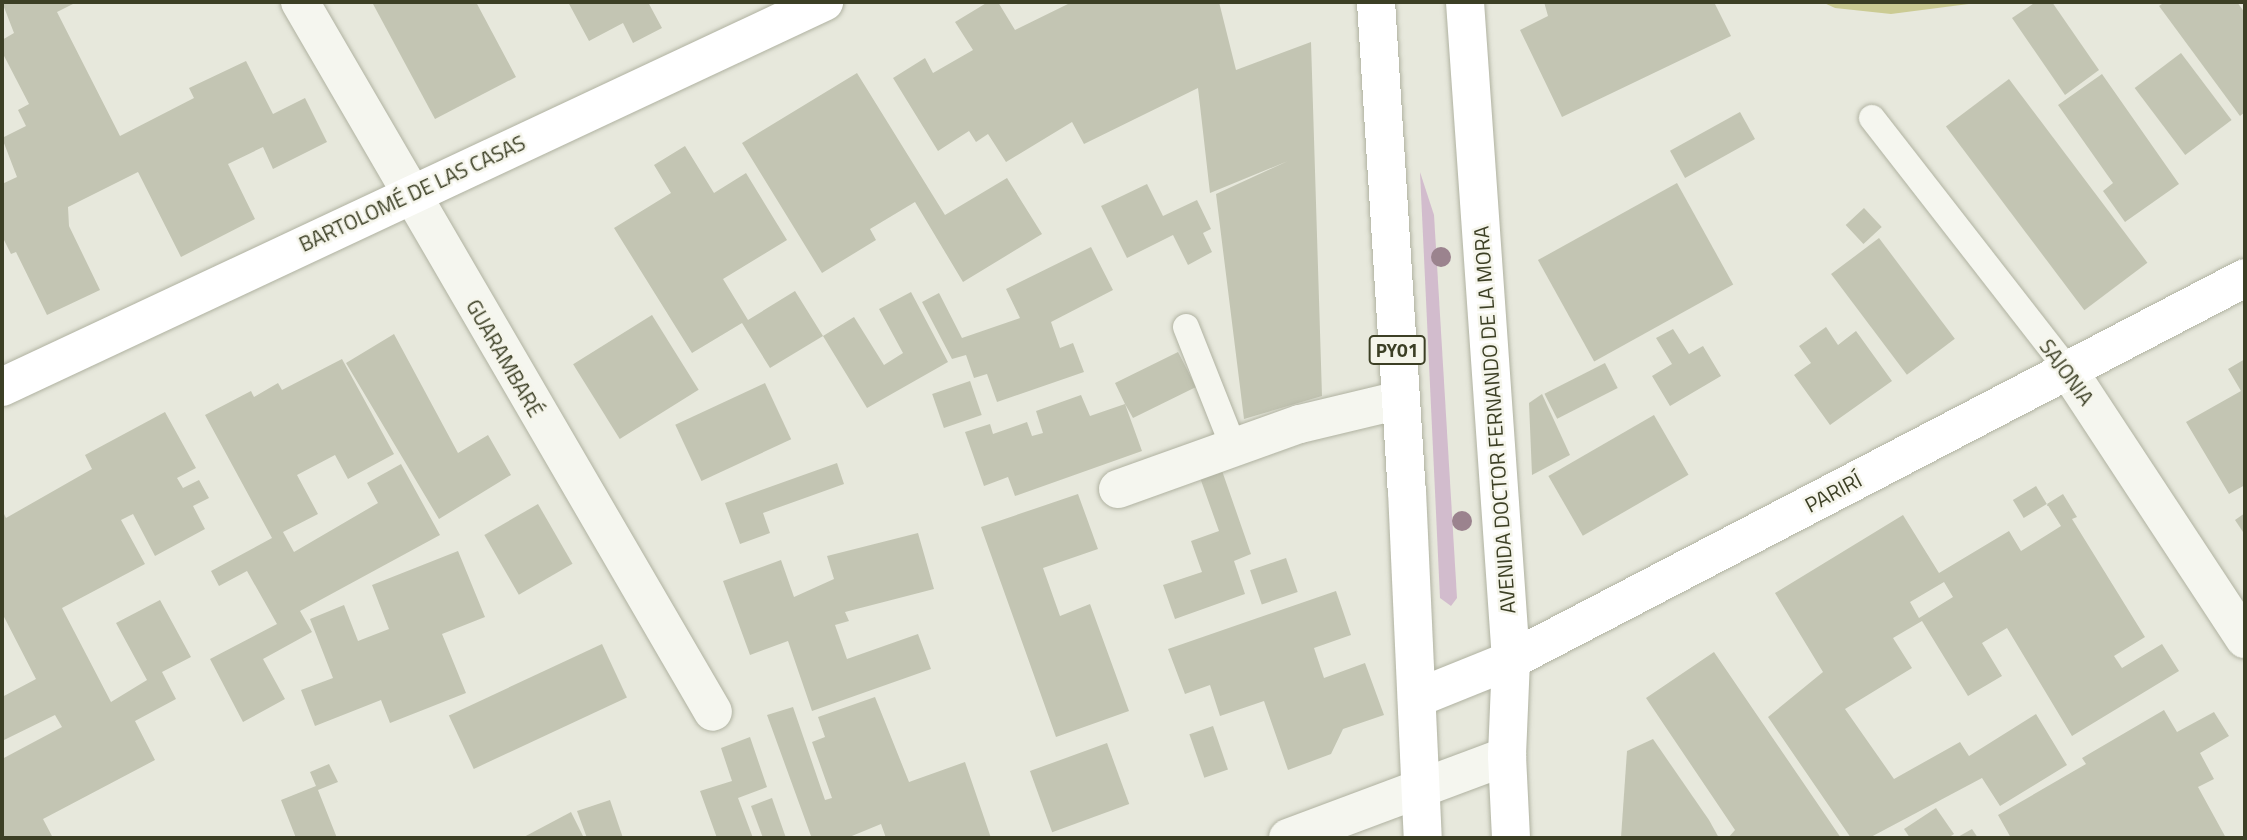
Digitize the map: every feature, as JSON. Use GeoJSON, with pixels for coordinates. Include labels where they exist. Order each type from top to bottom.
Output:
{"type":"FeatureCollection","features":[{"type":"Feature","properties":{"kind":"main road","name":"BARTOLOMÉ DE LAS CASAS"},"geometry":{"type":"LineString","coordinates":[[2,387],[409,194],[824,2]]}},
{"type":"Feature","properties":{"kind":"main road","name":"PY01"},"geometry":{"type":"LineString","coordinates":[[1377,2],[1423,838]]}},
{"type":"Feature","properties":{"kind":"main road","name":"AVENIDA DOCTOR FERNANDO DE LA MORA"},"geometry":{"type":"LineString","coordinates":[[1465,2],[1511,660],[1507,756],[1511,838]]}},
{"type":"Feature","properties":{"kind":"main road","name":"PARIRÍ"},"geometry":{"type":"LineString","coordinates":[[1417,698],[1511,660],[2245,278]]}},
{"type":"Feature","properties":{"kind":"street","name":"GUARAMBARÉ"},"geometry":{"type":"LineString","coordinates":[[300,2],[409,194],[713,712]]}},
{"type":"Feature","properties":{"kind":"street","name":"SAJONIA"},"geometry":{"type":"LineString","coordinates":[[2068,370],[2245,639]]}},
{"type":"Feature","properties":{"kind":"street"},"geometry":{"type":"LineString","coordinates":[[1118,489],[1233,446],[1400,400]]}},
{"type":"Feature","properties":{"kind":"street"},"geometry":{"type":"LineString","coordinates":[[1288,838],[1507,756]]}},
{"type":"Feature","properties":{"kind":"lane","name":"SAJONIA"},"geometry":{"type":"LineString","coordinates":[[1872,118],[2068,370]]}},
{"type":"Feature","properties":{"kind":"lane"},"geometry":{"type":"LineString","coordinates":[[1186,327],[1233,446]]}},
{"type":"Feature","properties":{"kind":"shaded area"},"geometry":{"type":"Polygon","coordinates":[[[1822,2],[1984,2],[1891,14],[1835,8],[1822,2]]]}},
{"type":"Feature","properties":{"kind":"shaded area"},"geometry":{"type":"Polygon","coordinates":[[[1420,172],[1434,215],[1457,598],[1451,606],[1440,598],[1420,172]]]}},
{"type":"Feature","properties":{"kind":"building"},"geometry":{"type":"Polygon","coordinates":[[[2,2],[77,2],[57,12],[120,136],[194,98],[189,88],[246,61],[273,114],[305,98],[327,142],[273,169],[263,147],[228,164],[255,219],[181,257],[138,172],[68,207],[69,226],[100,290],[47,315],[16,252],[11,254],[2,236],[2,184],[17,177],[2,138],[26,126],[18,110],[29,104],[2,52],[2,40],[14,33],[2,2]]]}},
{"type":"Feature","properties":{"kind":"building"},"geometry":{"type":"Polygon","coordinates":[[[476,2],[516,77],[435,119],[373,4],[476,2]]]}},
{"type":"Feature","properties":{"kind":"building"},"geometry":{"type":"Polygon","coordinates":[[[568,2],[648,2],[662,28],[633,43],[623,23],[589,41],[568,2]]]}},
{"type":"Feature","properties":{"kind":"building"},"geometry":{"type":"Polygon","coordinates":[[[988,2],[998,2],[1015,30],[1072,2],[1219,2],[1236,70],[1311,42],[1322,396],[1244,419],[1216,194],[1288,161],[1210,193],[1198,88],[1084,144],[1072,122],[1006,162],[988,134],[976,142],[969,131],[938,151],[893,78],[925,58],[933,73],[973,50],[955,22],[988,2]]]}},
{"type":"Feature","properties":{"kind":"building"},"geometry":{"type":"Polygon","coordinates":[[[1544,2],[1714,2],[1731,36],[1562,117],[1520,30],[1548,16],[1544,2]]]}},
{"type":"Feature","properties":{"kind":"building"},"geometry":{"type":"Polygon","coordinates":[[[2036,2],[2052,2],[2099,70],[2065,95],[2012,18],[2036,2]]]}},
{"type":"Feature","properties":{"kind":"building"},"geometry":{"type":"Polygon","coordinates":[[[2165,2],[2237,2],[2245,13],[2245,112],[2240,116],[2159,6],[2165,2]]]}},
{"type":"Feature","properties":{"kind":"building"},"geometry":{"type":"Polygon","coordinates":[[[2181,53],[2232,120],[2185,155],[2135,88],[2181,53]]]}},
{"type":"Feature","properties":{"kind":"building"},"geometry":{"type":"Polygon","coordinates":[[[857,73],[945,215],[1007,178],[1042,234],[963,282],[915,202],[870,229],[876,240],[822,273],[742,143],[857,73]]]}},
{"type":"Feature","properties":{"kind":"building"},"geometry":{"type":"Polygon","coordinates":[[[2102,74],[2179,184],[2125,222],[2103,191],[2113,183],[2058,105],[2102,74]]]}},
{"type":"Feature","properties":{"kind":"building"},"geometry":{"type":"Polygon","coordinates":[[[2009,79],[2147,263],[2084,310],[1946,127],[2009,79]]]}},
{"type":"Feature","properties":{"kind":"building"},"geometry":{"type":"Polygon","coordinates":[[[1740,112],[1755,139],[1685,178],[1670,151],[1740,112]]]}},
{"type":"Feature","properties":{"kind":"building"},"geometry":{"type":"Polygon","coordinates":[[[685,146],[714,193],[746,173],[787,240],[723,279],[748,320],[795,291],[823,336],[770,368],[742,323],[692,353],[614,228],[671,193],[654,165],[685,146]]]}},
{"type":"Feature","properties":{"kind":"building"},"geometry":{"type":"Polygon","coordinates":[[[1677,183],[1733,284],[1594,362],[1538,260],[1677,183]]]}},
{"type":"Feature","properties":{"kind":"building"},"geometry":{"type":"Polygon","coordinates":[[[1147,184],[1163,216],[1197,200],[1211,229],[1203,233],[1212,252],[1188,265],[1173,235],[1127,258],[1101,206],[1147,184]]]}},
{"type":"Feature","properties":{"kind":"building"},"geometry":{"type":"Polygon","coordinates":[[[1864,208],[1882,227],[1863,244],[1846,225],[1864,208]]]}},
{"type":"Feature","properties":{"kind":"building"},"geometry":{"type":"Polygon","coordinates":[[[1879,238],[1955,339],[1907,375],[1831,274],[1879,238]]]}},
{"type":"Feature","properties":{"kind":"building"},"geometry":{"type":"Polygon","coordinates":[[[1091,247],[1113,290],[1051,322],[1060,348],[1073,343],[1084,372],[997,402],[987,374],[974,378],[966,355],[952,359],[922,302],[939,293],[962,338],[1020,318],[1006,289],[1091,247]]]}},
{"type":"Feature","properties":{"kind":"building"},"geometry":{"type":"Polygon","coordinates":[[[911,292],[948,362],[867,408],[823,336],[854,317],[884,365],[903,353],[879,309],[911,292]]]}},
{"type":"Feature","properties":{"kind":"building"},"geometry":{"type":"Polygon","coordinates":[[[652,315],[699,390],[620,439],[573,364],[652,315]]]}},
{"type":"Feature","properties":{"kind":"building"},"geometry":{"type":"Polygon","coordinates":[[[1826,327],[1838,345],[1856,331],[1892,381],[1830,425],[1794,375],[1811,363],[1799,346],[1826,327]]]}},
{"type":"Feature","properties":{"kind":"building"},"geometry":{"type":"Polygon","coordinates":[[[1673,329],[1689,354],[1703,346],[1721,376],[1670,406],[1652,376],[1672,364],[1656,338],[1673,329]]]}},
{"type":"Feature","properties":{"kind":"building"},"geometry":{"type":"Polygon","coordinates":[[[394,334],[458,453],[488,435],[511,475],[439,519],[346,363],[394,334]]]}},
{"type":"Feature","properties":{"kind":"building"},"geometry":{"type":"Polygon","coordinates":[[[1178,352],[1196,387],[1133,418],[1115,383],[1178,352]]]}},
{"type":"Feature","properties":{"kind":"building"},"geometry":{"type":"Polygon","coordinates":[[[342,359],[394,454],[348,479],[335,455],[297,475],[318,514],[283,532],[294,552],[378,503],[367,483],[401,464],[440,535],[300,611],[312,632],[263,659],[285,699],[243,722],[210,659],[277,624],[247,571],[219,586],[211,571],[272,538],[205,415],[251,391],[254,397],[278,383],[282,390],[342,359]]]}},
{"type":"Feature","properties":{"kind":"building"},"geometry":{"type":"Polygon","coordinates":[[[2245,359],[2245,485],[2229,494],[2186,422],[2241,391],[2228,369],[2245,359]]]}},
{"type":"Feature","properties":{"kind":"building"},"geometry":{"type":"Polygon","coordinates":[[[1605,363],[1618,388],[1557,419],[1544,394],[1605,363]]]}},
{"type":"Feature","properties":{"kind":"building"},"geometry":{"type":"Polygon","coordinates":[[[970,381],[982,415],[944,428],[932,394],[970,381]]]}},
{"type":"Feature","properties":{"kind":"building"},"geometry":{"type":"Polygon","coordinates":[[[765,383],[791,439],[701,481],[675,425],[765,383]]]}},
{"type":"Feature","properties":{"kind":"building"},"geometry":{"type":"Polygon","coordinates":[[[1542,394],[1570,455],[1532,475],[1529,403],[1542,394]]]}},
{"type":"Feature","properties":{"kind":"building"},"geometry":{"type":"Polygon","coordinates":[[[1081,395],[1090,416],[1125,404],[1142,451],[1015,496],[1008,477],[984,486],[965,432],[990,424],[993,434],[1027,422],[1032,436],[1043,433],[1036,411],[1081,395]]]}},
{"type":"Feature","properties":{"kind":"building"},"geometry":{"type":"Polygon","coordinates":[[[165,412],[196,468],[177,478],[183,488],[199,480],[209,498],[193,506],[205,529],[155,556],[133,514],[121,520],[145,564],[62,608],[111,702],[147,680],[116,623],[160,600],[191,657],[162,672],[176,699],[135,721],[155,760],[43,819],[53,838],[2,838],[2,759],[62,727],[55,715],[2,741],[2,697],[36,679],[2,613],[2,510],[6,518],[92,469],[85,455],[165,412]]]}},
{"type":"Feature","properties":{"kind":"building"},"geometry":{"type":"Polygon","coordinates":[[[1654,415],[1688,475],[1583,536],[1548,476],[1654,415]]]}},
{"type":"Feature","properties":{"kind":"building"},"geometry":{"type":"Polygon","coordinates":[[[837,463],[844,484],[763,513],[770,533],[740,544],[725,503],[837,463]]]}},
{"type":"Feature","properties":{"kind":"building"},"geometry":{"type":"Polygon","coordinates":[[[1220,465],[1251,554],[1234,561],[1245,594],[1175,619],[1163,585],[1202,572],[1191,541],[1219,531],[1198,472],[1220,465]]]}},
{"type":"Feature","properties":{"kind":"building"},"geometry":{"type":"Polygon","coordinates":[[[2036,486],[2047,504],[2024,518],[2013,500],[2036,486]]]}},
{"type":"Feature","properties":{"kind":"building"},"geometry":{"type":"Polygon","coordinates":[[[1078,494],[1098,549],[1043,568],[1060,616],[1090,604],[1129,711],[1056,737],[981,527],[1078,494]]]}},
{"type":"Feature","properties":{"kind":"building"},"geometry":{"type":"Polygon","coordinates":[[[2063,494],[2077,517],[2072,519],[2145,637],[2114,656],[2122,668],[2162,644],[2179,671],[2072,736],[2007,628],[1982,643],[2002,676],[1968,696],[1922,621],[1893,638],[1912,668],[1845,709],[1894,779],[1960,742],[1969,756],[2036,714],[2067,765],[2000,806],[1982,778],[1869,838],[1851,838],[1768,717],[1823,672],[1775,593],[1903,515],[1939,573],[2009,531],[2021,551],[2061,526],[2047,504],[2063,494]],[[1944,582],[1910,602],[1919,618],[1953,597],[1944,582]]]}},
{"type":"Feature","properties":{"kind":"building"},"geometry":{"type":"Polygon","coordinates":[[[538,504],[572,564],[519,595],[484,535],[538,504]]]}},
{"type":"Feature","properties":{"kind":"building"},"geometry":{"type":"Polygon","coordinates":[[[2245,513],[2245,535],[2235,520],[2245,513]]]}},
{"type":"Feature","properties":{"kind":"building"},"geometry":{"type":"Polygon","coordinates":[[[918,533],[934,589],[845,612],[849,621],[835,625],[847,659],[918,634],[931,669],[812,711],[788,641],[750,655],[723,581],[781,560],[794,597],[834,579],[827,556],[918,533]]]}},
{"type":"Feature","properties":{"kind":"building"},"geometry":{"type":"Polygon","coordinates":[[[458,551],[485,617],[442,634],[466,693],[390,723],[381,700],[315,726],[301,690],[333,678],[310,619],[344,605],[358,641],[389,629],[372,585],[458,551]]]}},
{"type":"Feature","properties":{"kind":"building"},"geometry":{"type":"Polygon","coordinates":[[[1286,558],[1298,592],[1262,604],[1250,570],[1286,558]]]}},
{"type":"Feature","properties":{"kind":"building"},"geometry":{"type":"Polygon","coordinates":[[[1336,591],[1351,635],[1314,648],[1324,678],[1365,663],[1384,715],[1343,729],[1331,754],[1288,770],[1264,701],[1220,716],[1210,685],[1185,694],[1168,649],[1336,591]]]}},
{"type":"Feature","properties":{"kind":"building"},"geometry":{"type":"Polygon","coordinates":[[[602,644],[627,697],[474,769],[449,715],[602,644]]]}},
{"type":"Feature","properties":{"kind":"building"},"geometry":{"type":"Polygon","coordinates":[[[1714,652],[1841,838],[1728,838],[1735,830],[1646,698],[1714,652]]]}},
{"type":"Feature","properties":{"kind":"building"},"geometry":{"type":"Polygon","coordinates":[[[875,697],[909,782],[965,762],[991,838],[886,838],[881,824],[847,838],[806,838],[811,836],[767,715],[793,707],[825,800],[832,798],[812,742],[825,737],[818,717],[875,697]]]}},
{"type":"Feature","properties":{"kind":"building"},"geometry":{"type":"Polygon","coordinates":[[[2164,710],[2177,732],[2214,712],[2229,736],[2200,753],[2214,779],[2198,787],[2226,838],[2011,838],[1998,815],[2086,764],[2082,758],[2164,710]]]}},
{"type":"Feature","properties":{"kind":"building"},"geometry":{"type":"Polygon","coordinates":[[[1213,726],[1228,769],[1204,778],[1189,734],[1213,726]]]}},
{"type":"Feature","properties":{"kind":"building"},"geometry":{"type":"Polygon","coordinates":[[[750,737],[767,787],[738,798],[753,838],[717,838],[700,791],[732,781],[721,748],[750,737]]]}},
{"type":"Feature","properties":{"kind":"building"},"geometry":{"type":"Polygon","coordinates":[[[1653,739],[1719,838],[1621,838],[1627,751],[1653,739]]]}},
{"type":"Feature","properties":{"kind":"building"},"geometry":{"type":"Polygon","coordinates":[[[1107,743],[1129,804],[1052,832],[1030,771],[1107,743]]]}},
{"type":"Feature","properties":{"kind":"building"},"geometry":{"type":"Polygon","coordinates":[[[329,764],[338,782],[318,790],[337,838],[296,838],[281,800],[316,786],[310,772],[329,764]]]}},
{"type":"Feature","properties":{"kind":"building"},"geometry":{"type":"Polygon","coordinates":[[[772,798],[786,838],[763,838],[751,806],[772,798]]]}},
{"type":"Feature","properties":{"kind":"building"},"geometry":{"type":"Polygon","coordinates":[[[610,800],[623,838],[587,838],[577,811],[610,800]]]}},
{"type":"Feature","properties":{"kind":"building"},"geometry":{"type":"Polygon","coordinates":[[[1936,808],[1954,834],[1948,838],[1910,838],[1904,829],[1936,808]]]}},
{"type":"Feature","properties":{"kind":"building"},"geometry":{"type":"Polygon","coordinates":[[[571,812],[584,838],[522,838],[571,812]]]}},
{"type":"Feature","properties":{"kind":"building"},"geometry":{"type":"Polygon","coordinates":[[[1972,829],[1978,838],[1956,838],[1972,829]]]}}]}
